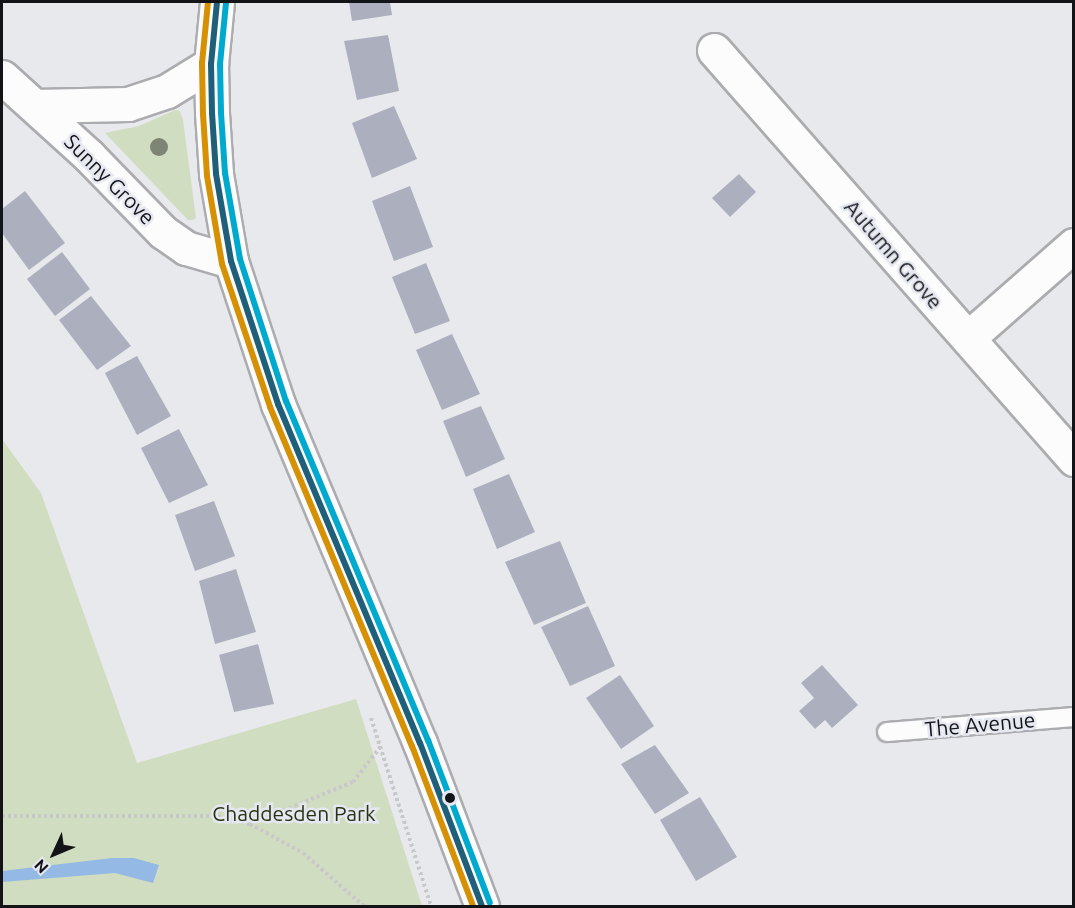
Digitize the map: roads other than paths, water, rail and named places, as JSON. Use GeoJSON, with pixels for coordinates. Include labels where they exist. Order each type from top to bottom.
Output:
{"type":"FeatureCollection","features":[{"type":"Feature","properties":{"kind":"street"},"geometry":{"type":"LineString","coordinates":[[218,2],[211,64],[216,174],[231,261],[278,404],[420,743],[482,906]]}},
{"type":"Feature","properties":{"kind":"street","name":"Autumn Grove"},"geometry":{"type":"LineString","coordinates":[[714,50],[1074,459]]}},
{"type":"Feature","properties":{"kind":"street"},"geometry":{"type":"LineString","coordinates":[[35,106],[128,104],[166,91],[211,64]]}},
{"type":"Feature","properties":{"kind":"street","name":"Sunny Grove"},"geometry":{"type":"LineString","coordinates":[[2,77],[35,106],[163,232],[186,248],[231,261]]}},
{"type":"Feature","properties":{"kind":"street"},"geometry":{"type":"LineString","coordinates":[[968,338],[1074,245]]}},
{"type":"Feature","properties":{"kind":"lane","name":"The Avenue"},"geometry":{"type":"LineString","coordinates":[[887,732],[1074,717]]}},
{"type":"Feature","properties":{"kind":"water"},"geometry":{"type":"Polygon","coordinates":[[[112,858],[134,858],[159,865],[153,883],[115,873],[2,882],[2,871],[112,858]]]}},
{"type":"Feature","properties":{"kind":"park label","name":"Chaddesden Park"},"geometry":{"type":"Point","coordinates":[294,813]}}]}
